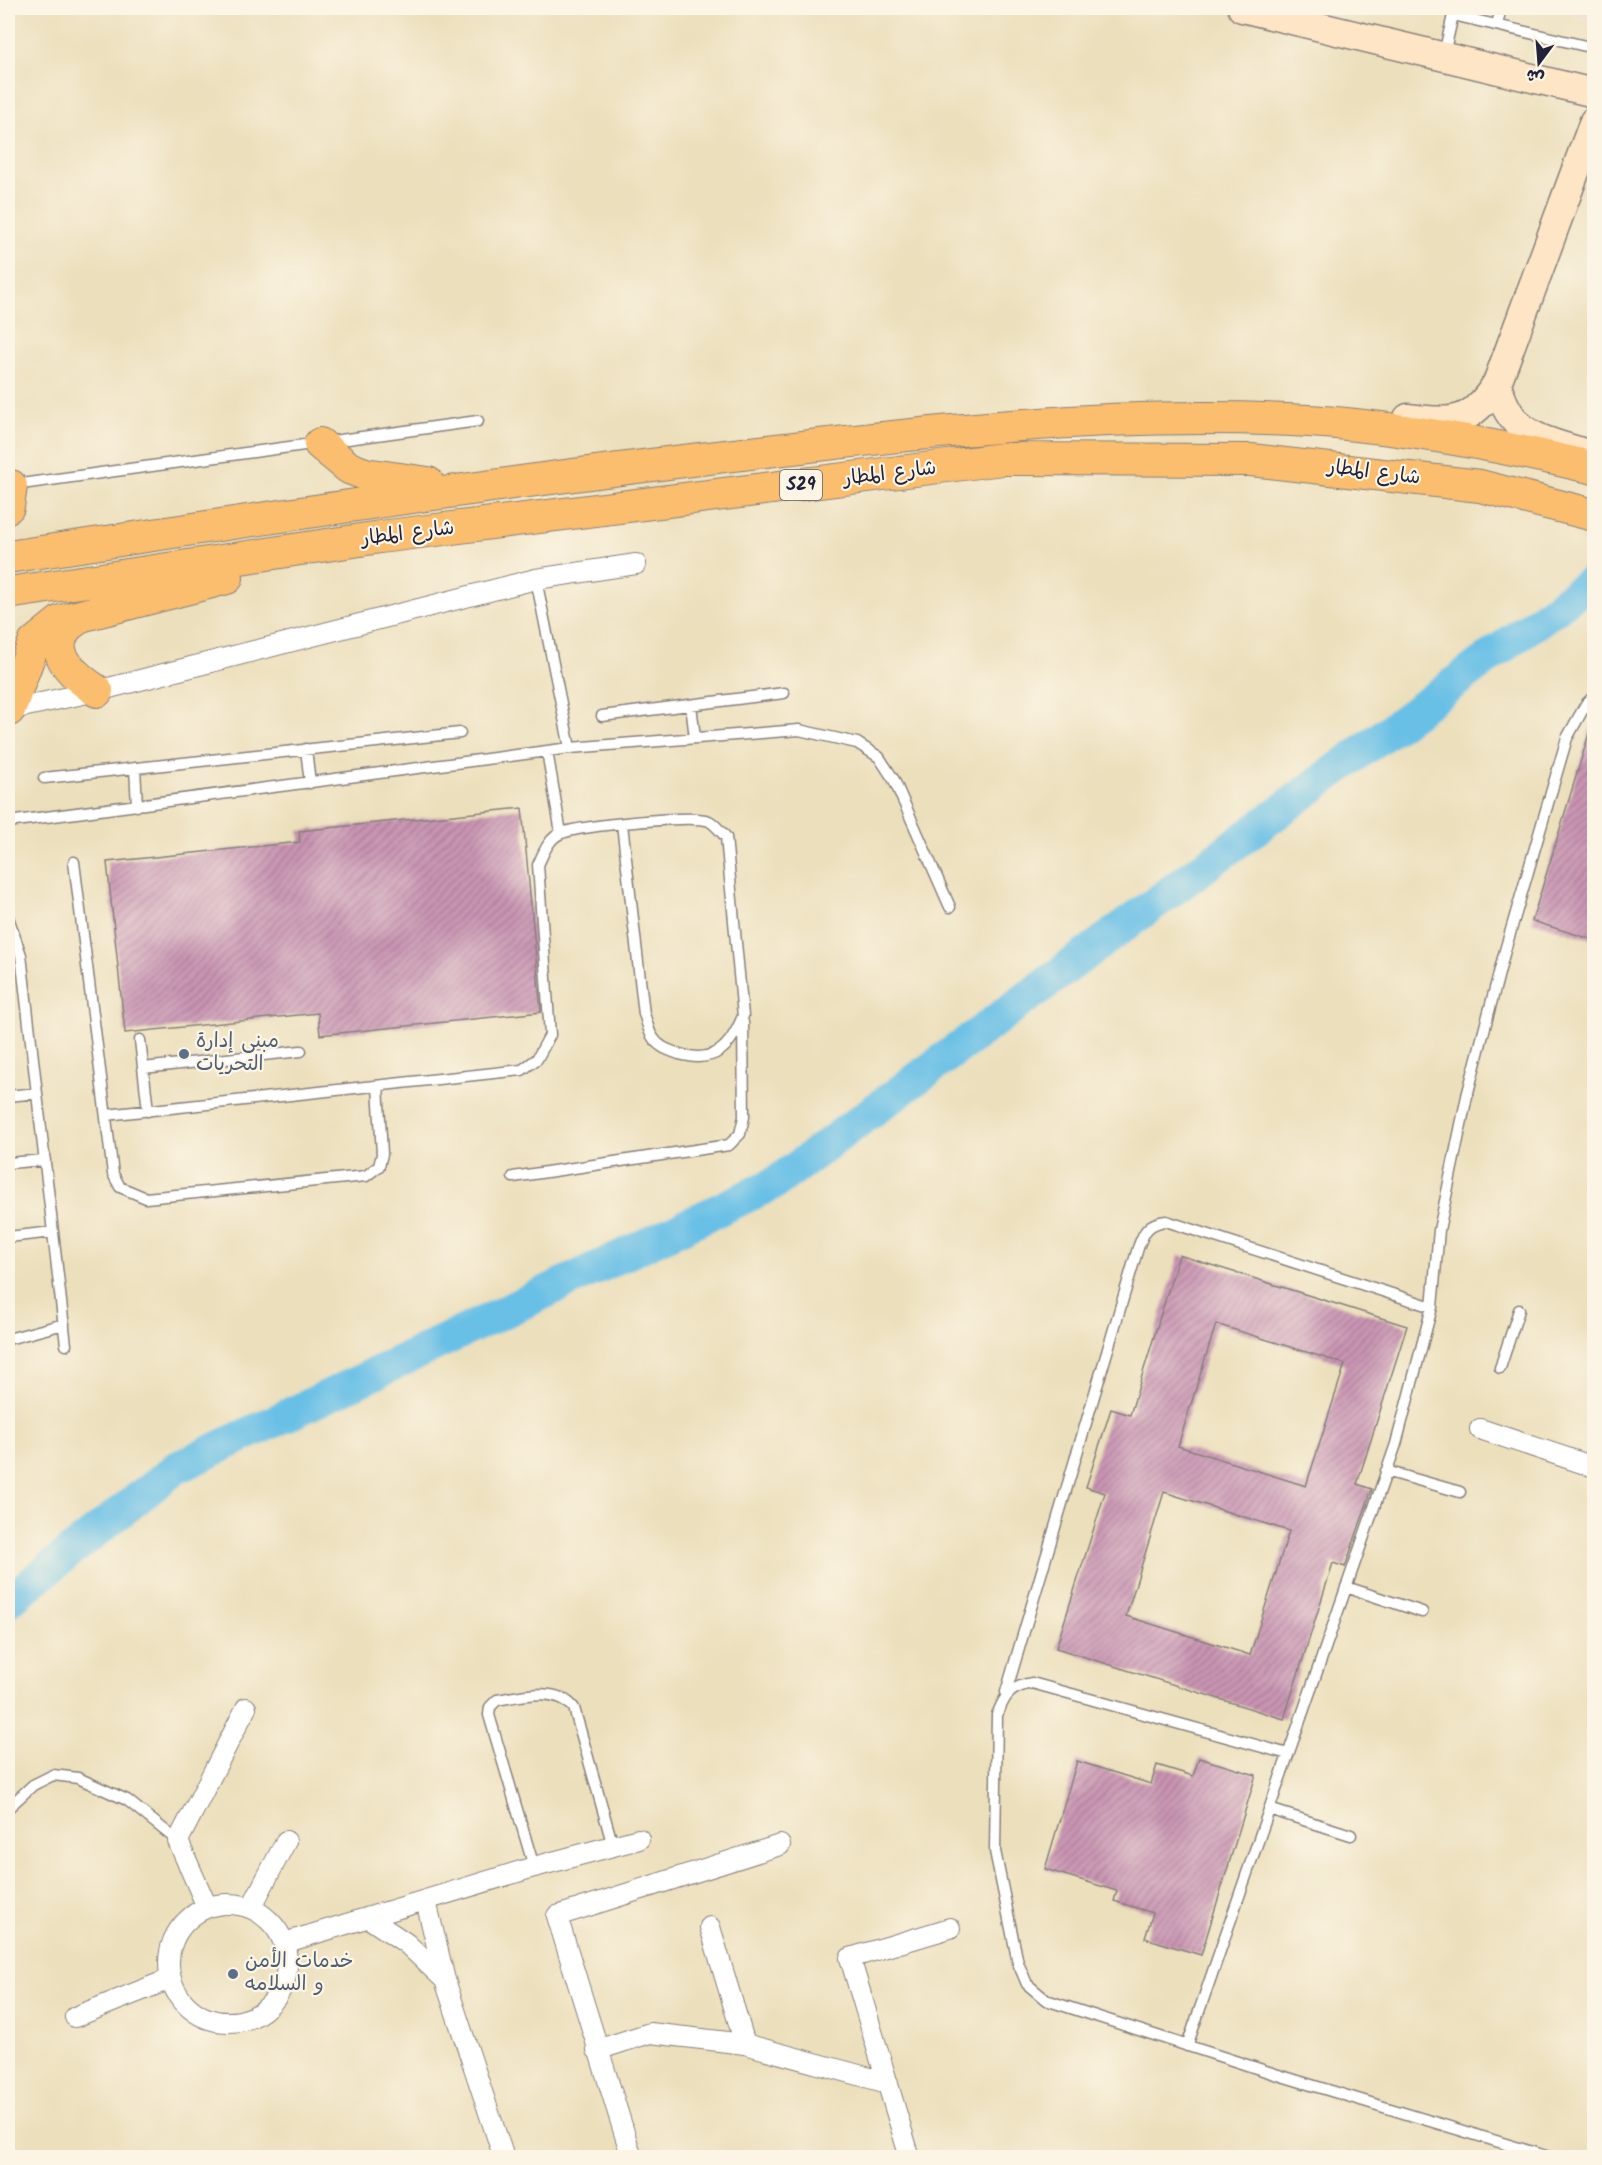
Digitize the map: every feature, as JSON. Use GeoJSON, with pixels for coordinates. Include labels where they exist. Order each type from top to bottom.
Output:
{"type":"FeatureCollection","features":[{"type":"Feature","properties":{"kind":"main road","name":"شارع المطار"},"geometry":{"type":"LineString","coordinates":[[8,557],[470,487],[997,426],[1159,419],[1312,421],[1413,434],[1536,454],[1594,468]]}},
{"type":"Feature","properties":{"kind":"main road"},"geometry":{"type":"LineString","coordinates":[[320,444],[349,468],[365,474],[470,487]]}},
{"type":"Feature","properties":{"kind":"main road","name":"شارع المطار"},"geometry":{"type":"LineString","coordinates":[[8,593],[380,537],[1003,459],[1251,459],[1480,486],[1594,515]]}},
{"type":"Feature","properties":{"kind":"main road"},"geometry":{"type":"LineString","coordinates":[[8,710],[34,643],[61,621],[380,537]]}},
{"type":"Feature","properties":{"kind":"main road"},"geometry":{"type":"LineString","coordinates":[[80,617],[64,630],[61,644],[63,656],[70,671],[97,691]]}},
{"type":"Feature","properties":{"kind":"street"},"geometry":{"type":"LineString","coordinates":[[1242,8],[1444,54],[1594,93]]}},
{"type":"Feature","properties":{"kind":"street"},"geometry":{"type":"LineString","coordinates":[[1312,421],[1324,412],[1337,410],[1438,421],[1457,420],[1482,405],[1497,383],[1594,121]]}},
{"type":"Feature","properties":{"kind":"street"},"geometry":{"type":"LineString","coordinates":[[1497,383],[1511,418],[1528,434],[1594,456]]}},
{"type":"Feature","properties":{"kind":"street"},"geometry":{"type":"LineString","coordinates":[[8,710],[97,691],[536,579],[636,564]]}},
{"type":"Feature","properties":{"kind":"street"},"geometry":{"type":"LineString","coordinates":[[1480,1429],[1594,1467]]}},
{"type":"Feature","properties":{"kind":"street"},"geometry":{"type":"LineString","coordinates":[[207,1907],[178,1840],[246,1708]]}},
{"type":"Feature","properties":{"kind":"street"},"geometry":{"type":"LineString","coordinates":[[284,1943],[534,1867],[639,1839]]}},
{"type":"Feature","properties":{"kind":"street"},"geometry":{"type":"LineString","coordinates":[[251,1908],[286,1840]]}},
{"type":"Feature","properties":{"kind":"street"},"geometry":{"type":"LineString","coordinates":[[632,2157],[557,1916],[780,1845]]}},
{"type":"Feature","properties":{"kind":"street"},"geometry":{"type":"LineString","coordinates":[[426,1901],[445,1980],[504,2157]]}},
{"type":"Feature","properties":{"kind":"street"},"geometry":{"type":"LineString","coordinates":[[229,1904],[251,1908],[271,1922],[284,1943],[288,1962],[285,1981],[277,1998],[264,2011],[246,2020],[218,2021],[192,2010],[178,1996],[170,1979],[168,1961],[171,1944],[179,1928],[191,1916],[207,1907],[229,1904]]}},
{"type":"Feature","properties":{"kind":"street"},"geometry":{"type":"LineString","coordinates":[[370,1918],[406,1943],[445,1980]]}},
{"type":"Feature","properties":{"kind":"street"},"geometry":{"type":"LineString","coordinates":[[710,1927],[745,2044]]}},
{"type":"Feature","properties":{"kind":"street"},"geometry":{"type":"LineString","coordinates":[[910,2157],[850,1958],[951,1928]]}},
{"type":"Feature","properties":{"kind":"street"},"geometry":{"type":"LineString","coordinates":[[75,2017],[170,1979]]}},
{"type":"Feature","properties":{"kind":"street"},"geometry":{"type":"LineString","coordinates":[[597,2050],[650,2033],[745,2044],[870,2076],[888,2083]]}},
{"type":"Feature","properties":{"kind":"lane"},"geometry":{"type":"LineString","coordinates":[[1497,26],[1502,8]]}},
{"type":"Feature","properties":{"kind":"lane"},"geometry":{"type":"LineString","coordinates":[[1444,54],[1453,15],[1594,48]]}},
{"type":"Feature","properties":{"kind":"lane"},"geometry":{"type":"LineString","coordinates":[[9,493],[478,421]]}},
{"type":"Feature","properties":{"kind":"lane"},"geometry":{"type":"LineString","coordinates":[[536,579],[570,748]]}},
{"type":"Feature","properties":{"kind":"lane"},"geometry":{"type":"LineString","coordinates":[[602,716],[784,693]]}},
{"type":"Feature","properties":{"kind":"lane"},"geometry":{"type":"LineString","coordinates":[[1187,2046],[1386,1471],[1432,1307],[1439,1230],[1467,1096],[1503,961],[1567,738],[1586,704],[1594,696]]}},
{"type":"Feature","properties":{"kind":"lane"},"geometry":{"type":"LineString","coordinates":[[691,705],[695,738]]}},
{"type":"Feature","properties":{"kind":"lane"},"geometry":{"type":"LineString","coordinates":[[8,822],[570,748],[799,730],[857,743],[879,757],[894,780],[950,907]]}},
{"type":"Feature","properties":{"kind":"lane"},"geometry":{"type":"LineString","coordinates":[[44,778],[460,733]]}},
{"type":"Feature","properties":{"kind":"lane"},"geometry":{"type":"LineString","coordinates":[[306,749],[310,783]]}},
{"type":"Feature","properties":{"kind":"lane"},"geometry":{"type":"LineString","coordinates":[[547,751],[561,833]]}},
{"type":"Feature","properties":{"kind":"lane"},"geometry":{"type":"LineString","coordinates":[[135,768],[137,806]]}},
{"type":"Feature","properties":{"kind":"lane"},"geometry":{"type":"LineString","coordinates":[[106,1115],[522,1070],[537,1059],[550,1035],[538,865],[546,847],[561,833],[692,817],[710,821],[726,837],[743,1016],[744,1117],[740,1134],[729,1145],[513,1177]]}},
{"type":"Feature","properties":{"kind":"lane"},"geometry":{"type":"LineString","coordinates":[[622,824],[644,1014],[652,1037],[664,1049],[697,1059],[721,1051],[735,1037],[743,1016]]}},
{"type":"Feature","properties":{"kind":"lane"},"geometry":{"type":"LineString","coordinates":[[74,862],[113,1174],[120,1187],[146,1198],[366,1176],[379,1166],[382,1154],[378,1086]]}},
{"type":"Feature","properties":{"kind":"lane"},"geometry":{"type":"LineString","coordinates":[[8,917],[21,956],[66,1345]]}},
{"type":"Feature","properties":{"kind":"lane"},"geometry":{"type":"LineString","coordinates":[[140,1040],[148,1111]]}},
{"type":"Feature","properties":{"kind":"lane"},"geometry":{"type":"LineString","coordinates":[[143,1068],[301,1052]]}},
{"type":"Feature","properties":{"kind":"lane"},"geometry":{"type":"LineString","coordinates":[[8,1096],[37,1093]]}},
{"type":"Feature","properties":{"kind":"lane"},"geometry":{"type":"LineString","coordinates":[[8,1163],[45,1160]]}},
{"type":"Feature","properties":{"kind":"lane"},"geometry":{"type":"LineString","coordinates":[[1432,1307],[1166,1221],[1154,1222],[1144,1231],[998,1714],[994,1851],[1017,1959],[1027,1984],[1046,2000],[1187,2046],[1552,2157]]}},
{"type":"Feature","properties":{"kind":"lane"},"geometry":{"type":"LineString","coordinates":[[8,1237],[53,1232]]}},
{"type":"Feature","properties":{"kind":"lane"},"geometry":{"type":"LineString","coordinates":[[1500,1368],[1519,1310]]}},
{"type":"Feature","properties":{"kind":"lane"},"geometry":{"type":"LineString","coordinates":[[8,1339],[64,1324]]}},
{"type":"Feature","properties":{"kind":"lane"},"geometry":{"type":"LineString","coordinates":[[1386,1471],[1460,1492]]}},
{"type":"Feature","properties":{"kind":"lane"},"geometry":{"type":"LineString","coordinates":[[1346,1587],[1422,1611]]}},
{"type":"Feature","properties":{"kind":"lane"},"geometry":{"type":"LineString","coordinates":[[1005,1695],[1014,1686],[1032,1683],[1288,1755]]}},
{"type":"Feature","properties":{"kind":"lane"},"geometry":{"type":"LineString","coordinates":[[534,1867],[489,1715],[490,1707],[497,1700],[527,1694],[568,1700],[574,1708],[613,1846]]}},
{"type":"Feature","properties":{"kind":"lane"},"geometry":{"type":"LineString","coordinates":[[8,1808],[33,1785],[53,1775],[78,1778],[127,1800],[178,1840]]}},
{"type":"Feature","properties":{"kind":"lane"},"geometry":{"type":"LineString","coordinates":[[1269,1809],[1351,1835]]}},
{"type":"Feature","properties":{"kind":"shaded area"},"geometry":{"type":"Polygon","coordinates":[[[1549,8],[1594,8],[1594,19],[1549,8]]]}},
{"type":"Feature","properties":{"kind":"building"},"geometry":{"type":"Polygon","coordinates":[[[1591,727],[1594,728],[1594,940],[1532,921],[1591,727]]]}},
{"type":"Feature","properties":{"kind":"building"},"geometry":{"type":"Polygon","coordinates":[[[522,808],[541,1012],[320,1035],[318,1013],[125,1033],[107,862],[300,842],[299,831],[522,808]]]}},
{"type":"Feature","properties":{"kind":"building"},"geometry":{"type":"Polygon","coordinates":[[[1179,1255],[1407,1326],[1357,1484],[1372,1489],[1345,1567],[1333,1563],[1284,1719],[1056,1648],[1105,1493],[1086,1487],[1111,1409],[1130,1415],[1179,1255]],[[1216,1324],[1178,1446],[1306,1486],[1345,1364],[1216,1324]],[[1164,1492],[1126,1616],[1250,1655],[1289,1531],[1164,1492]]]}},
{"type":"Feature","properties":{"kind":"building"},"geometry":{"type":"Polygon","coordinates":[[[1199,1758],[1256,1775],[1201,1955],[1145,1938],[1153,1913],[1114,1901],[1117,1891],[1045,1869],[1077,1761],[1151,1784],[1157,1765],[1193,1776],[1199,1758]]]}},
{"type":"Feature","properties":{"kind":"waterway"},"geometry":{"type":"LineString","coordinates":[[8,1601],[176,1468],[775,1183],[1594,580]]}},
{"type":"Feature","properties":{"kind":"place","name":"مبنى إدارة التحريات"},"geometry":{"type":"Point","coordinates":[184,1054]}},
{"type":"Feature","properties":{"kind":"place","name":"خدمات الأمن و السلامه"},"geometry":{"type":"Point","coordinates":[233,1974]}}]}
